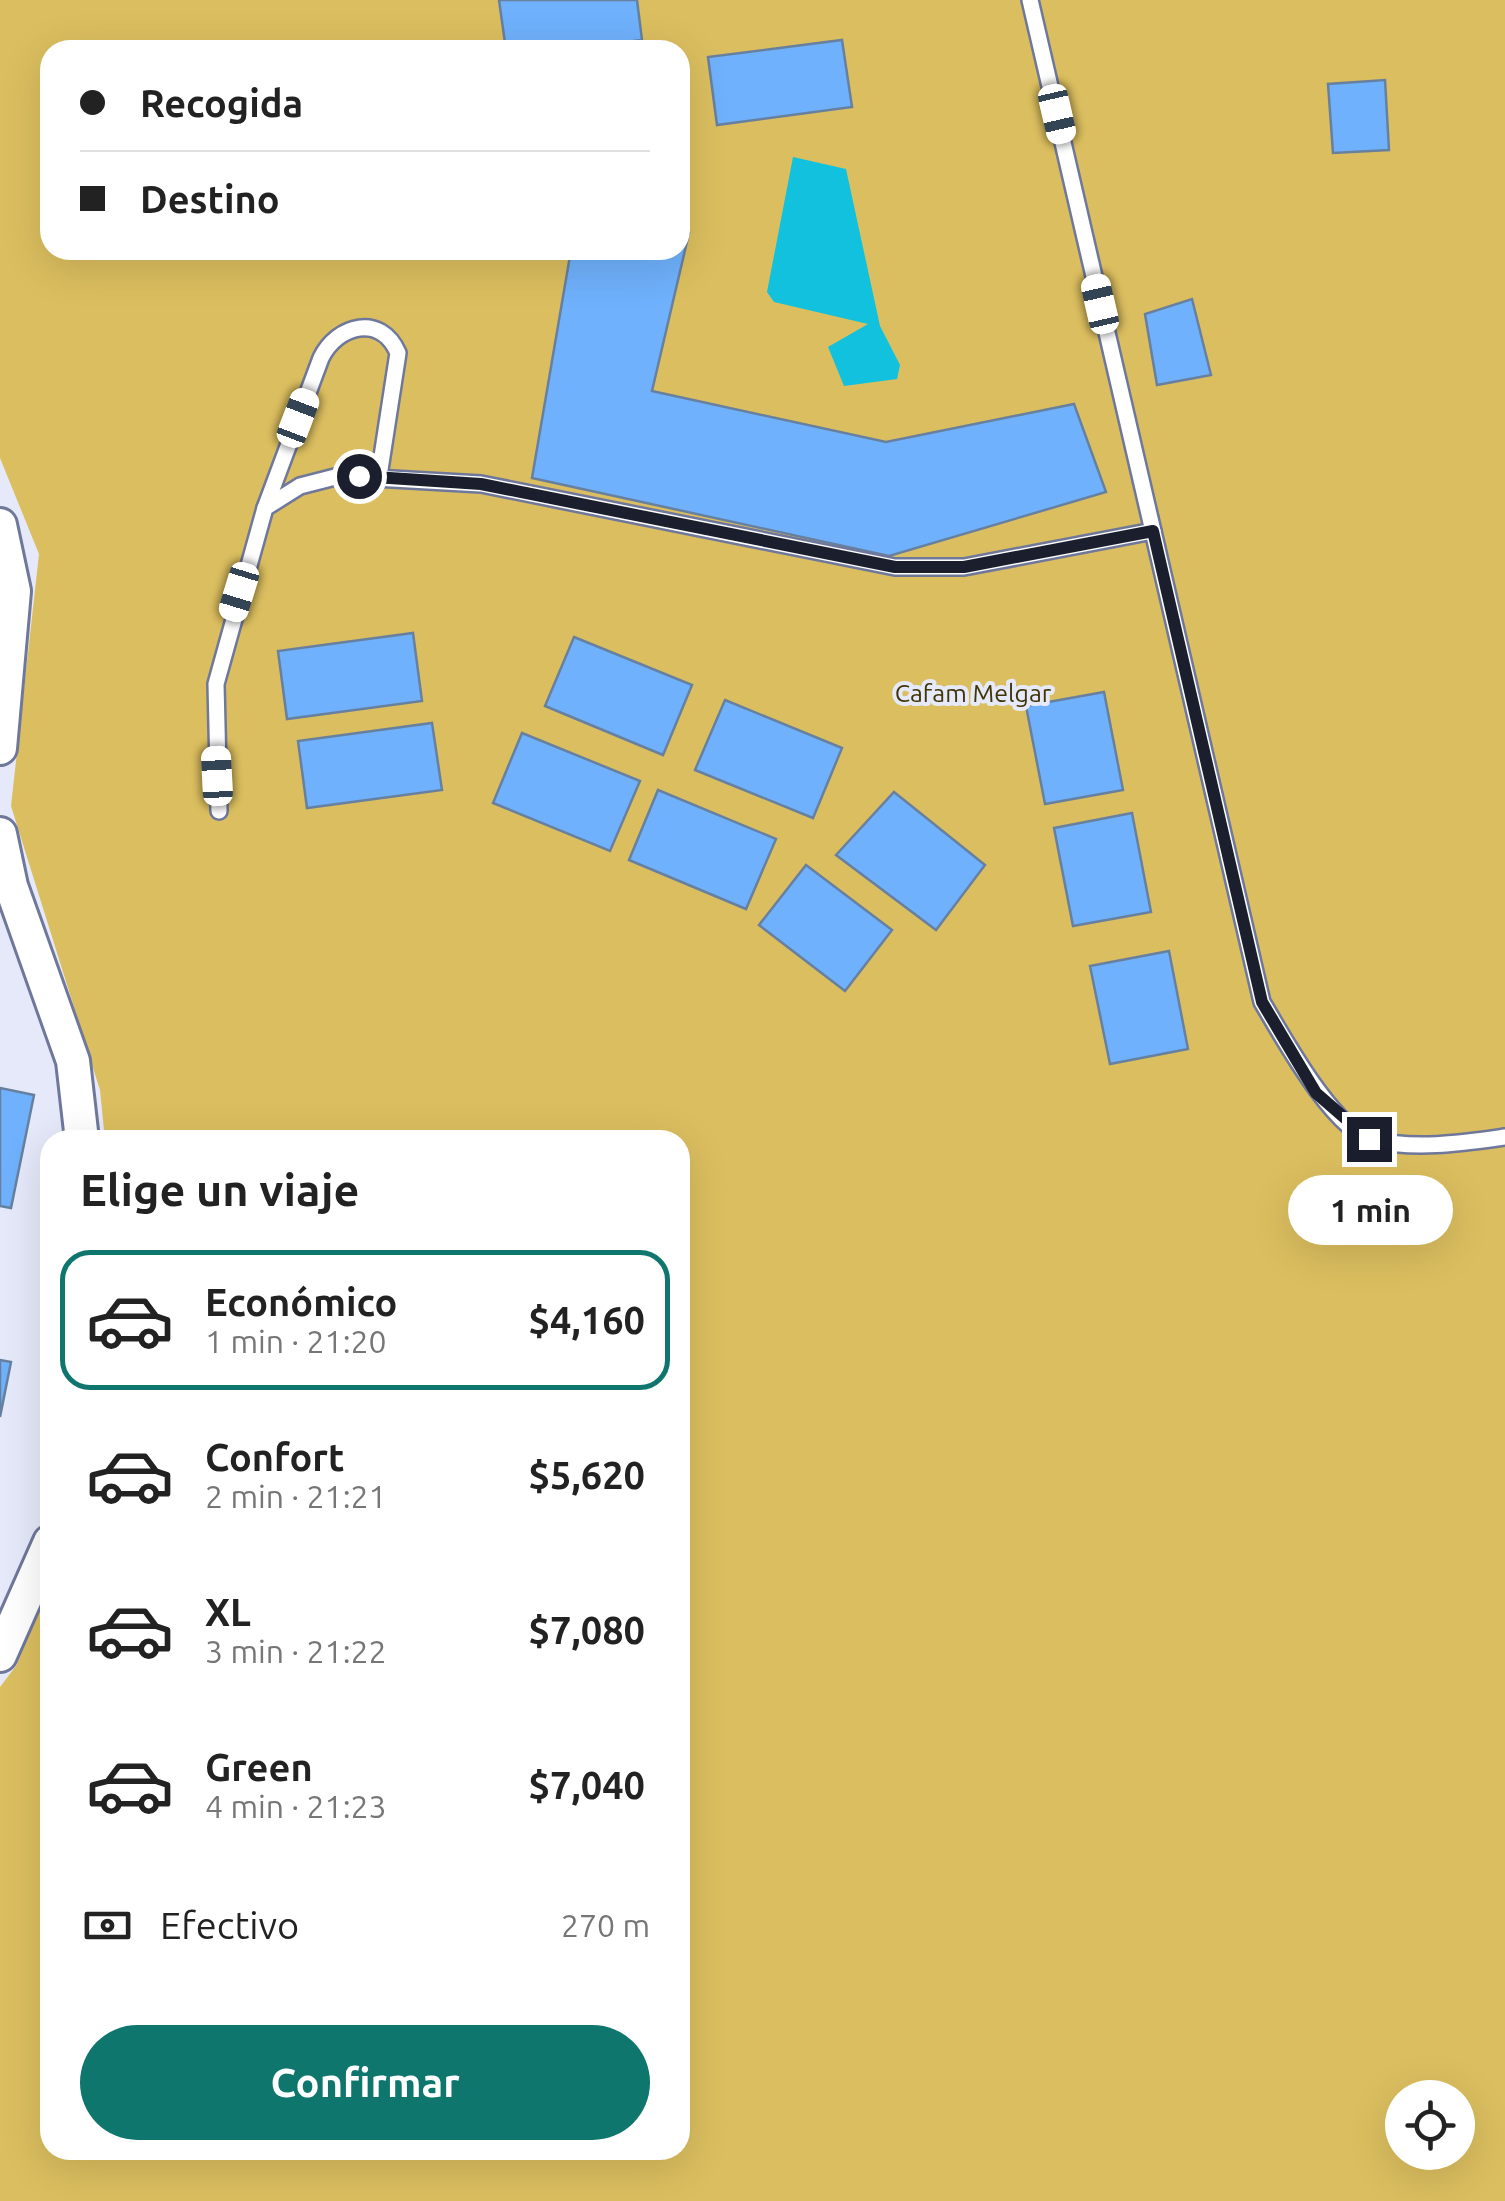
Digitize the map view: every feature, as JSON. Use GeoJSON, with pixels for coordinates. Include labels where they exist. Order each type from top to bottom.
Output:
{"type":"FeatureCollection","features":[{"type":"Feature","properties":{"kind":"street"},"geometry":{"type":"LineString","coordinates":[[0,524],[14,591],[0,748]]}},
{"type":"Feature","properties":{"kind":"street"},"geometry":{"type":"LineString","coordinates":[[0,834],[11,886],[73,1061],[81,1130]]}},
{"type":"Feature","properties":{"kind":"street"},"geometry":{"type":"LineString","coordinates":[[0,1655],[40,1565]]}},
{"type":"Feature","properties":{"kind":"lane"},"geometry":{"type":"LineString","coordinates":[[1030,0],[1262,1002],[1316,1093],[1369,1139],[1447,1146],[1505,1137]]}},
{"type":"Feature","properties":{"kind":"lane"},"geometry":{"type":"LineString","coordinates":[[219,812],[216,684],[265,508],[320,358],[328,342],[354,326],[376,330],[393,340],[398,352],[380,476]]}},
{"type":"Feature","properties":{"kind":"lane"},"geometry":{"type":"LineString","coordinates":[[265,508],[300,486],[338,476],[481,484],[895,567],[964,567],[1153,531]]}},
{"type":"Feature","properties":{"kind":"green space","name":"Cafam Melgar"},"geometry":{"type":"Polygon","coordinates":[[[0,0],[1505,0],[1505,2201],[0,2201],[0,1687],[16,1666],[40,1610],[40,2160],[690,2160],[690,1130],[104,1130],[100,1090],[11,806],[39,554],[0,458],[0,0]]]}},
{"type":"Feature","properties":{"kind":"water"},"geometry":{"type":"Polygon","coordinates":[[[793,157],[846,169],[880,326],[900,365],[897,379],[844,386],[828,347],[868,324],[774,302],[767,292],[793,157]]]}},
{"type":"Feature","properties":{"kind":"building"},"geometry":{"type":"Polygon","coordinates":[[[499,0],[637,0],[642,40],[505,40],[499,0]]]}},
{"type":"Feature","properties":{"kind":"building"},"geometry":{"type":"Polygon","coordinates":[[[842,40],[852,107],[717,125],[708,57],[842,40]]]}},
{"type":"Feature","properties":{"kind":"building"},"geometry":{"type":"Polygon","coordinates":[[[1385,80],[1389,150],[1333,153],[1328,84],[1385,80]]]}},
{"type":"Feature","properties":{"kind":"building"},"geometry":{"type":"Polygon","coordinates":[[[569,260],[683,260],[652,391],[886,442],[1074,404],[1106,492],[889,556],[532,478],[569,260]]]}},
{"type":"Feature","properties":{"kind":"building"},"geometry":{"type":"Polygon","coordinates":[[[1192,299],[1211,375],[1157,385],[1145,314],[1192,299]]]}},
{"type":"Feature","properties":{"kind":"building"},"geometry":{"type":"Polygon","coordinates":[[[413,633],[422,701],[287,719],[278,651],[413,633]]]}},
{"type":"Feature","properties":{"kind":"building"},"geometry":{"type":"Polygon","coordinates":[[[574,637],[692,685],[663,755],[545,706],[574,637]]]}},
{"type":"Feature","properties":{"kind":"building"},"geometry":{"type":"Polygon","coordinates":[[[1104,692],[1123,790],[1045,804],[1026,706],[1104,692]]]}},
{"type":"Feature","properties":{"kind":"building"},"geometry":{"type":"Polygon","coordinates":[[[725,700],[842,748],[813,818],[695,770],[725,700]]]}},
{"type":"Feature","properties":{"kind":"building"},"geometry":{"type":"Polygon","coordinates":[[[432,723],[442,790],[307,808],[298,741],[432,723]]]}},
{"type":"Feature","properties":{"kind":"building"},"geometry":{"type":"Polygon","coordinates":[[[522,733],[640,781],[610,851],[493,803],[522,733]]]}},
{"type":"Feature","properties":{"kind":"building"},"geometry":{"type":"Polygon","coordinates":[[[658,790],[776,839],[746,909],[629,860],[658,790]]]}},
{"type":"Feature","properties":{"kind":"building"},"geometry":{"type":"Polygon","coordinates":[[[894,792],[985,865],[936,930],[836,855],[894,792]]]}},
{"type":"Feature","properties":{"kind":"building"},"geometry":{"type":"Polygon","coordinates":[[[1132,813],[1151,912],[1073,926],[1054,828],[1132,813]]]}},
{"type":"Feature","properties":{"kind":"building"},"geometry":{"type":"Polygon","coordinates":[[[806,865],[892,930],[845,991],[759,925],[806,865]]]}},
{"type":"Feature","properties":{"kind":"building"},"geometry":{"type":"Polygon","coordinates":[[[1169,951],[1188,1049],[1110,1064],[1090,966],[1169,951]]]}},
{"type":"Feature","properties":{"kind":"building"},"geometry":{"type":"Polygon","coordinates":[[[0,1088],[34,1095],[11,1208],[0,1206],[0,1088]]]}},
{"type":"Feature","properties":{"kind":"building"},"geometry":{"type":"Polygon","coordinates":[[[0,1360],[11,1362],[0,1417],[0,1360]]]}},
{"type":"Feature","properties":{"kind":"route"},"geometry":{"type":"LineString","coordinates":[[359,476],[481,484],[895,567],[964,567],[1153,531],[1262,1002],[1316,1093],[1369,1139]]}}]}
